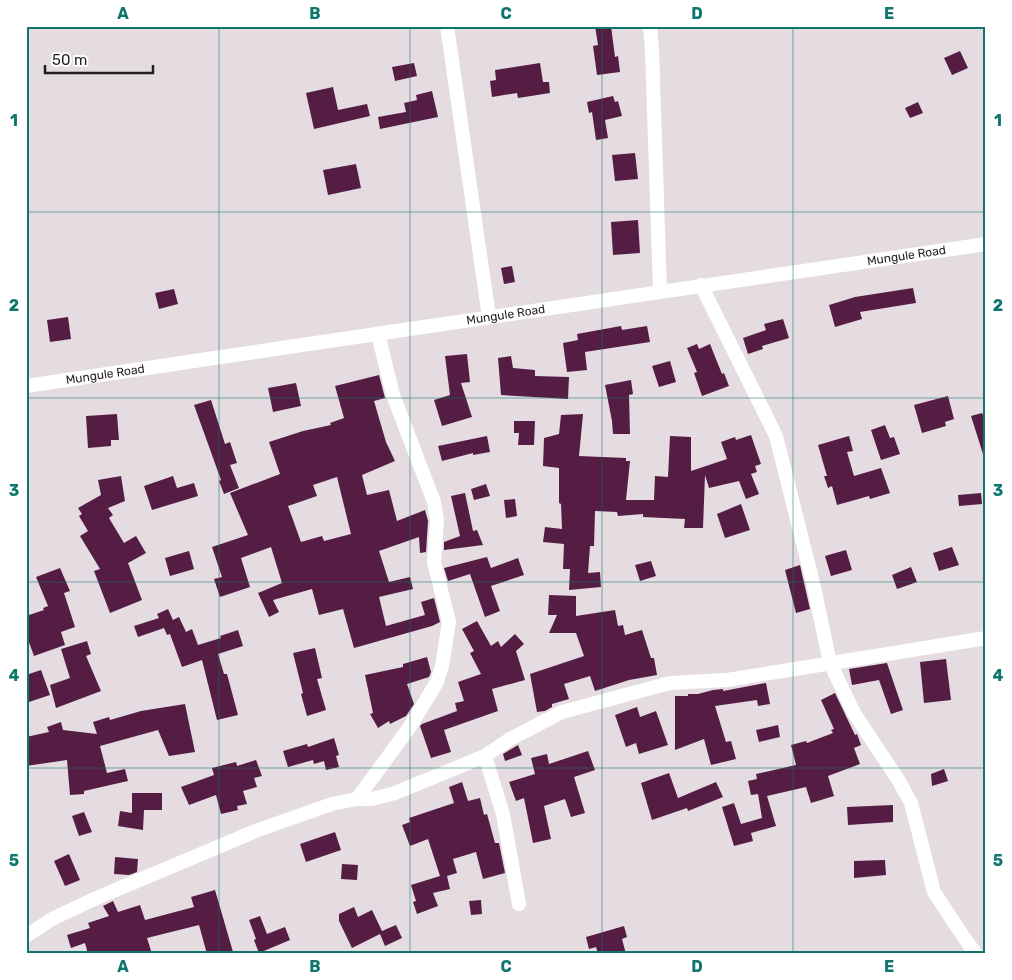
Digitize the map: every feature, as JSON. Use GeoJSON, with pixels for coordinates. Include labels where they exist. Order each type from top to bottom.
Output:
{"type":"FeatureCollection","features":[{"type":"Feature","properties":{"kind":"street"},"geometry":{"type":"LineString","coordinates":[[447,26],[489,317]]}},
{"type":"Feature","properties":{"kind":"street"},"geometry":{"type":"LineString","coordinates":[[650,26],[660,291]]}},
{"type":"Feature","properties":{"kind":"street","name":"Mungule Road"},"geometry":{"type":"LineString","coordinates":[[26,386],[986,244]]}},
{"type":"Feature","properties":{"kind":"street"},"geometry":{"type":"LineString","coordinates":[[701,285],[776,436],[814,587],[830,663],[854,713],[899,781],[911,803],[934,892],[976,954]]}},
{"type":"Feature","properties":{"kind":"street"},"geometry":{"type":"LineString","coordinates":[[357,799],[409,728],[437,682],[442,666],[449,622],[434,562],[437,521],[434,502],[393,395],[378,334]]}},
{"type":"Feature","properties":{"kind":"street"},"geometry":{"type":"LineString","coordinates":[[26,936],[52,919],[92,900],[258,830],[332,804],[357,799],[372,799],[395,793],[485,756],[510,739],[562,712],[597,701],[670,683],[727,680],[986,638]]}},
{"type":"Feature","properties":{"kind":"street"},"geometry":{"type":"LineString","coordinates":[[485,756],[503,814],[519,904]]}},
{"type":"Feature","properties":{"kind":"building"},"geometry":{"type":"Polygon","coordinates":[[[595,26],[611,26],[615,57],[618,56],[620,72],[597,75],[593,46],[598,45],[595,26]]]}},
{"type":"Feature","properties":{"kind":"building"},"geometry":{"type":"Polygon","coordinates":[[[960,51],[968,68],[952,75],[944,58],[960,51]]]}},
{"type":"Feature","properties":{"kind":"building"},"geometry":{"type":"Polygon","coordinates":[[[414,63],[417,76],[395,81],[392,67],[414,63]]]}},
{"type":"Feature","properties":{"kind":"building"},"geometry":{"type":"Polygon","coordinates":[[[540,63],[543,82],[549,82],[550,93],[518,98],[517,93],[492,97],[490,81],[496,80],[495,70],[540,63]]]}},
{"type":"Feature","properties":{"kind":"building"},"geometry":{"type":"Polygon","coordinates":[[[333,87],[338,110],[367,104],[370,116],[314,129],[306,93],[333,87]]]}},
{"type":"Feature","properties":{"kind":"building"},"geometry":{"type":"Polygon","coordinates":[[[432,91],[438,117],[380,129],[378,117],[406,112],[404,103],[417,100],[416,95],[432,91]]]}},
{"type":"Feature","properties":{"kind":"building"},"geometry":{"type":"Polygon","coordinates":[[[613,96],[615,102],[618,101],[622,116],[605,120],[608,138],[596,140],[592,112],[589,113],[587,102],[613,96]]]}},
{"type":"Feature","properties":{"kind":"building"},"geometry":{"type":"Polygon","coordinates":[[[918,102],[923,113],[910,118],[905,108],[918,102]]]}},
{"type":"Feature","properties":{"kind":"building"},"geometry":{"type":"Polygon","coordinates":[[[635,153],[638,179],[615,181],[612,155],[635,153]]]}},
{"type":"Feature","properties":{"kind":"building"},"geometry":{"type":"Polygon","coordinates":[[[356,164],[361,188],[328,195],[323,170],[356,164]]]}},
{"type":"Feature","properties":{"kind":"building"},"geometry":{"type":"Polygon","coordinates":[[[638,220],[640,253],[613,255],[611,222],[638,220]]]}},
{"type":"Feature","properties":{"kind":"building"},"geometry":{"type":"Polygon","coordinates":[[[512,266],[515,282],[504,284],[501,268],[512,266]]]}},
{"type":"Feature","properties":{"kind":"building"},"geometry":{"type":"Polygon","coordinates":[[[913,288],[916,303],[860,312],[862,319],[835,327],[829,305],[855,297],[913,288]]]}},
{"type":"Feature","properties":{"kind":"building"},"geometry":{"type":"Polygon","coordinates":[[[174,289],[178,304],[159,309],[155,293],[174,289]]]}},
{"type":"Feature","properties":{"kind":"building"},"geometry":{"type":"Polygon","coordinates":[[[68,317],[71,339],[50,342],[47,320],[68,317]]]}},
{"type":"Feature","properties":{"kind":"building"},"geometry":{"type":"Polygon","coordinates":[[[783,319],[789,338],[762,346],[763,349],[748,354],[743,338],[766,330],[764,324],[783,319]]]}},
{"type":"Feature","properties":{"kind":"building"},"geometry":{"type":"Polygon","coordinates":[[[621,326],[622,330],[647,326],[650,342],[585,352],[587,370],[567,372],[563,343],[578,340],[577,334],[621,326]]]}},
{"type":"Feature","properties":{"kind":"building"},"geometry":{"type":"Polygon","coordinates":[[[697,344],[699,349],[710,344],[729,386],[702,396],[694,373],[697,372],[687,348],[697,344]]]}},
{"type":"Feature","properties":{"kind":"building"},"geometry":{"type":"Polygon","coordinates":[[[467,354],[470,382],[461,383],[472,417],[442,426],[434,400],[450,395],[445,356],[467,354]]]}},
{"type":"Feature","properties":{"kind":"building"},"geometry":{"type":"Polygon","coordinates":[[[511,356],[513,368],[535,370],[535,376],[569,377],[568,399],[501,395],[498,358],[511,356]]]}},
{"type":"Feature","properties":{"kind":"building"},"geometry":{"type":"Polygon","coordinates":[[[670,361],[676,382],[659,387],[652,366],[670,361]]]}},
{"type":"Feature","properties":{"kind":"building"},"geometry":{"type":"Polygon","coordinates":[[[379,375],[385,398],[374,401],[386,442],[395,461],[362,475],[367,495],[389,490],[397,521],[425,510],[428,521],[426,552],[420,553],[419,537],[379,551],[389,582],[410,577],[413,589],[379,597],[386,626],[425,615],[421,602],[434,598],[440,622],[432,626],[354,648],[343,609],[319,615],[312,589],[273,600],[279,612],[269,617],[258,593],[282,583],[271,547],[241,558],[250,587],[220,597],[214,579],[222,577],[212,547],[248,535],[230,493],[280,474],[269,442],[303,431],[331,425],[330,423],[344,418],[335,386],[379,375]],[[337,477],[313,485],[317,496],[288,506],[301,542],[322,536],[324,541],[351,534],[337,477]]]}},
{"type":"Feature","properties":{"kind":"building"},"geometry":{"type":"Polygon","coordinates":[[[631,380],[633,394],[629,395],[630,434],[613,434],[605,385],[631,380]]]}},
{"type":"Feature","properties":{"kind":"building"},"geometry":{"type":"Polygon","coordinates":[[[296,383],[301,406],[273,412],[268,388],[296,383]]]}},
{"type":"Feature","properties":{"kind":"building"},"geometry":{"type":"Polygon","coordinates":[[[948,396],[954,419],[945,422],[946,426],[922,433],[914,405],[948,396]]]}},
{"type":"Feature","properties":{"kind":"building"},"geometry":{"type":"Polygon","coordinates":[[[211,400],[225,444],[230,442],[237,463],[230,465],[239,488],[224,494],[219,481],[221,480],[194,405],[211,400]]]}},
{"type":"Feature","properties":{"kind":"building"},"geometry":{"type":"Polygon","coordinates":[[[982,413],[984,417],[986,416],[986,454],[983,454],[971,416],[982,413]]]}},
{"type":"Feature","properties":{"kind":"building"},"geometry":{"type":"Polygon","coordinates":[[[117,414],[119,440],[111,440],[111,446],[88,448],[86,416],[117,414]]]}},
{"type":"Feature","properties":{"kind":"building"},"geometry":{"type":"Polygon","coordinates":[[[583,414],[579,456],[626,458],[626,461],[630,461],[626,500],[654,500],[655,476],[668,477],[670,436],[691,437],[691,471],[727,459],[721,442],[735,437],[736,440],[751,435],[761,464],[755,466],[757,472],[751,474],[759,494],[746,499],[739,481],[709,488],[705,475],[703,528],[684,528],[685,519],[643,517],[643,514],[618,516],[617,512],[595,511],[594,546],[590,546],[588,573],[600,572],[601,587],[569,590],[570,569],[563,569],[564,544],[543,542],[545,527],[562,529],[561,504],[559,503],[559,468],[543,466],[544,438],[559,434],[561,415],[583,414]]]}},
{"type":"Feature","properties":{"kind":"building"},"geometry":{"type":"Polygon","coordinates":[[[514,421],[535,421],[534,445],[518,445],[519,433],[514,433],[514,421]]]}},
{"type":"Feature","properties":{"kind":"building"},"geometry":{"type":"Polygon","coordinates":[[[885,425],[890,438],[894,437],[900,454],[881,460],[871,430],[885,425]]]}},
{"type":"Feature","properties":{"kind":"building"},"geometry":{"type":"Polygon","coordinates":[[[487,436],[490,452],[473,455],[473,453],[442,461],[438,446],[487,436]]]}},
{"type":"Feature","properties":{"kind":"building"},"geometry":{"type":"Polygon","coordinates":[[[849,436],[853,451],[847,452],[854,476],[881,468],[890,493],[870,499],[869,496],[837,505],[832,486],[828,488],[824,476],[827,476],[818,445],[849,436]]]}},
{"type":"Feature","properties":{"kind":"building"},"geometry":{"type":"Polygon","coordinates":[[[121,476],[125,501],[108,508],[113,515],[109,518],[124,543],[136,536],[146,553],[128,563],[142,600],[110,613],[94,571],[100,569],[80,536],[88,531],[79,516],[82,514],[78,508],[101,495],[98,480],[121,476]]]}},
{"type":"Feature","properties":{"kind":"building"},"geometry":{"type":"Polygon","coordinates":[[[173,476],[177,488],[194,483],[198,496],[152,510],[144,486],[173,476]]]}},
{"type":"Feature","properties":{"kind":"building"},"geometry":{"type":"Polygon","coordinates":[[[486,484],[490,496],[474,500],[471,489],[486,484]]]}},
{"type":"Feature","properties":{"kind":"building"},"geometry":{"type":"Polygon","coordinates":[[[465,493],[473,531],[477,530],[483,545],[444,550],[444,542],[460,536],[451,496],[465,493]]]}},
{"type":"Feature","properties":{"kind":"building"},"geometry":{"type":"Polygon","coordinates":[[[981,493],[982,504],[959,506],[958,495],[981,493]]]}},
{"type":"Feature","properties":{"kind":"building"},"geometry":{"type":"Polygon","coordinates":[[[515,499],[517,516],[506,518],[504,500],[515,499]]]}},
{"type":"Feature","properties":{"kind":"building"},"geometry":{"type":"Polygon","coordinates":[[[741,504],[750,530],[725,538],[717,514],[741,504]]]}},
{"type":"Feature","properties":{"kind":"building"},"geometry":{"type":"Polygon","coordinates":[[[952,547],[959,565],[939,571],[933,553],[952,547]]]}},
{"type":"Feature","properties":{"kind":"building"},"geometry":{"type":"Polygon","coordinates":[[[846,550],[852,570],[831,576],[825,556],[846,550]]]}},
{"type":"Feature","properties":{"kind":"building"},"geometry":{"type":"Polygon","coordinates":[[[189,551],[194,569],[170,576],[165,558],[189,551]]]}},
{"type":"Feature","properties":{"kind":"building"},"geometry":{"type":"Polygon","coordinates":[[[487,557],[491,568],[518,558],[524,575],[491,586],[500,611],[485,617],[470,574],[448,581],[444,568],[487,557]]]}},
{"type":"Feature","properties":{"kind":"building"},"geometry":{"type":"Polygon","coordinates":[[[651,561],[656,576],[640,581],[635,565],[651,561]]]}},
{"type":"Feature","properties":{"kind":"building"},"geometry":{"type":"Polygon","coordinates":[[[800,565],[810,609],[796,613],[785,570],[800,565]]]}},
{"type":"Feature","properties":{"kind":"building"},"geometry":{"type":"Polygon","coordinates":[[[911,567],[917,582],[897,589],[892,575],[911,567]]]}},
{"type":"Feature","properties":{"kind":"building"},"geometry":{"type":"Polygon","coordinates":[[[60,568],[70,591],[64,593],[75,627],[61,632],[65,645],[34,656],[26,634],[26,616],[44,610],[43,608],[48,606],[36,577],[60,568]]]}},
{"type":"Feature","properties":{"kind":"building"},"geometry":{"type":"Polygon","coordinates":[[[549,595],[576,596],[576,616],[615,610],[618,626],[623,625],[625,635],[642,630],[651,658],[654,658],[657,675],[629,680],[595,691],[590,676],[564,684],[569,699],[552,704],[552,707],[545,711],[537,712],[530,674],[584,656],[576,633],[549,633],[557,615],[548,615],[549,595]]]}},
{"type":"Feature","properties":{"kind":"building"},"geometry":{"type":"Polygon","coordinates":[[[168,609],[173,620],[179,617],[186,632],[192,629],[198,645],[221,638],[220,636],[238,630],[243,646],[218,654],[224,674],[227,674],[238,715],[217,720],[202,660],[182,667],[170,634],[167,635],[164,628],[138,637],[134,626],[159,618],[157,614],[168,609]]]}},
{"type":"Feature","properties":{"kind":"building"},"geometry":{"type":"Polygon","coordinates":[[[477,621],[491,646],[498,641],[501,647],[515,634],[524,644],[516,651],[525,680],[492,689],[498,711],[444,730],[451,752],[431,758],[420,726],[457,711],[455,703],[464,701],[458,682],[481,674],[470,653],[474,651],[462,629],[477,621]]]}},
{"type":"Feature","properties":{"kind":"building"},"geometry":{"type":"Polygon","coordinates":[[[87,641],[91,654],[86,656],[101,691],[56,708],[50,685],[70,678],[61,649],[87,641]]]}},
{"type":"Feature","properties":{"kind":"building"},"geometry":{"type":"Polygon","coordinates":[[[315,648],[322,678],[317,679],[326,710],[307,716],[293,653],[315,648]]]}},
{"type":"Feature","properties":{"kind":"building"},"geometry":{"type":"Polygon","coordinates":[[[427,657],[431,672],[429,677],[407,684],[414,704],[406,716],[390,724],[389,721],[378,728],[370,714],[373,713],[365,675],[403,667],[403,664],[427,657]]]}},
{"type":"Feature","properties":{"kind":"building"},"geometry":{"type":"Polygon","coordinates":[[[946,659],[951,700],[924,703],[920,662],[946,659]]]}},
{"type":"Feature","properties":{"kind":"building"},"geometry":{"type":"Polygon","coordinates":[[[887,663],[903,710],[891,714],[879,680],[852,685],[849,669],[887,663]]]}},
{"type":"Feature","properties":{"kind":"building"},"geometry":{"type":"Polygon","coordinates":[[[41,670],[50,695],[26,703],[26,675],[41,670]]]}},
{"type":"Feature","properties":{"kind":"building"},"geometry":{"type":"Polygon","coordinates":[[[766,683],[770,704],[758,706],[757,700],[715,706],[726,742],[731,741],[736,759],[711,765],[704,739],[675,750],[675,696],[688,696],[688,694],[698,694],[713,690],[723,689],[723,691],[766,683]]]}},
{"type":"Feature","properties":{"kind":"building"},"geometry":{"type":"Polygon","coordinates":[[[835,693],[861,745],[854,748],[860,764],[828,776],[834,796],[811,803],[806,787],[767,796],[776,826],[751,833],[753,841],[734,846],[722,807],[734,803],[741,824],[762,818],[758,794],[751,795],[748,781],[757,779],[756,774],[796,765],[791,745],[806,741],[807,743],[833,733],[831,730],[834,729],[821,700],[835,693]]]}},
{"type":"Feature","properties":{"kind":"building"},"geometry":{"type":"Polygon","coordinates":[[[185,704],[195,752],[169,756],[158,730],[100,746],[107,773],[125,769],[128,781],[84,791],[84,794],[70,795],[67,760],[26,766],[26,737],[49,732],[47,727],[61,722],[63,730],[97,734],[93,722],[109,717],[110,720],[141,711],[185,704]]]}},
{"type":"Feature","properties":{"kind":"building"},"geometry":{"type":"Polygon","coordinates":[[[637,707],[640,717],[656,711],[668,745],[639,754],[636,743],[626,747],[615,715],[637,707]]]}},
{"type":"Feature","properties":{"kind":"building"},"geometry":{"type":"Polygon","coordinates":[[[778,725],[780,737],[759,742],[756,730],[778,725]]]}},
{"type":"Feature","properties":{"kind":"building"},"geometry":{"type":"Polygon","coordinates":[[[334,738],[339,755],[336,756],[339,767],[326,770],[324,761],[314,764],[313,760],[288,767],[283,751],[307,744],[308,747],[334,738]]]}},
{"type":"Feature","properties":{"kind":"building"},"geometry":{"type":"Polygon","coordinates":[[[518,745],[522,755],[505,761],[503,754],[518,745]]]}},
{"type":"Feature","properties":{"kind":"building"},"geometry":{"type":"Polygon","coordinates":[[[588,751],[595,770],[574,777],[585,813],[571,817],[565,799],[544,806],[551,839],[533,843],[524,798],[516,801],[509,782],[535,774],[531,758],[547,754],[549,764],[588,751]]]}},
{"type":"Feature","properties":{"kind":"building"},"geometry":{"type":"Polygon","coordinates":[[[256,760],[262,776],[254,778],[257,787],[243,791],[247,804],[237,806],[238,810],[221,814],[216,795],[189,805],[181,787],[214,775],[212,768],[236,762],[237,766],[256,760]]]}},
{"type":"Feature","properties":{"kind":"building"},"geometry":{"type":"Polygon","coordinates":[[[944,769],[948,781],[932,786],[931,774],[944,769]]]}},
{"type":"Feature","properties":{"kind":"building"},"geometry":{"type":"Polygon","coordinates":[[[669,773],[678,798],[716,782],[723,797],[688,811],[687,808],[652,820],[641,783],[669,773]]]}},
{"type":"Feature","properties":{"kind":"building"},"geometry":{"type":"Polygon","coordinates":[[[462,782],[468,801],[480,798],[484,815],[487,814],[495,843],[499,843],[505,873],[483,879],[476,852],[453,859],[457,873],[447,876],[450,889],[433,893],[438,906],[417,914],[413,902],[416,901],[411,885],[440,876],[428,839],[410,846],[402,825],[410,822],[409,818],[454,803],[449,787],[462,782]]]}},
{"type":"Feature","properties":{"kind":"building"},"geometry":{"type":"Polygon","coordinates":[[[132,793],[162,793],[162,810],[144,810],[143,830],[118,826],[120,811],[132,813],[132,793]]]}},
{"type":"Feature","properties":{"kind":"building"},"geometry":{"type":"Polygon","coordinates":[[[893,805],[893,822],[848,825],[847,807],[893,805]]]}},
{"type":"Feature","properties":{"kind":"building"},"geometry":{"type":"Polygon","coordinates":[[[84,812],[92,832],[79,836],[72,816],[84,812]]]}},
{"type":"Feature","properties":{"kind":"building"},"geometry":{"type":"Polygon","coordinates":[[[335,832],[341,850],[306,862],[300,844],[335,832]]]}},
{"type":"Feature","properties":{"kind":"building"},"geometry":{"type":"Polygon","coordinates":[[[69,854],[80,880],[65,886],[54,861],[69,854]]]}},
{"type":"Feature","properties":{"kind":"building"},"geometry":{"type":"Polygon","coordinates":[[[115,857],[138,859],[137,872],[129,875],[114,874],[115,857]]]}},
{"type":"Feature","properties":{"kind":"building"},"geometry":{"type":"Polygon","coordinates":[[[885,860],[886,875],[854,878],[854,861],[885,860]]]}},
{"type":"Feature","properties":{"kind":"building"},"geometry":{"type":"Polygon","coordinates":[[[342,864],[358,865],[357,880],[341,879],[342,864]]]}},
{"type":"Feature","properties":{"kind":"building"},"geometry":{"type":"Polygon","coordinates":[[[215,890],[233,952],[207,954],[199,925],[147,938],[152,954],[88,954],[85,943],[71,948],[67,935],[90,928],[88,923],[109,916],[103,906],[113,901],[118,912],[140,905],[145,920],[194,907],[191,897],[215,890]]]}},
{"type":"Feature","properties":{"kind":"building"},"geometry":{"type":"Polygon","coordinates":[[[481,900],[482,914],[471,915],[469,901],[481,900]]]}},
{"type":"Feature","properties":{"kind":"building"},"geometry":{"type":"Polygon","coordinates":[[[354,907],[358,917],[372,910],[382,931],[396,925],[402,938],[385,946],[380,934],[352,948],[339,921],[339,914],[354,907]]]}},
{"type":"Feature","properties":{"kind":"building"},"geometry":{"type":"Polygon","coordinates":[[[260,916],[267,934],[285,927],[290,940],[259,953],[249,920],[260,916]]]}},
{"type":"Feature","properties":{"kind":"building"},"geometry":{"type":"Polygon","coordinates":[[[624,926],[627,937],[622,939],[626,954],[598,954],[596,947],[589,949],[586,937],[624,926]]]}}]}
